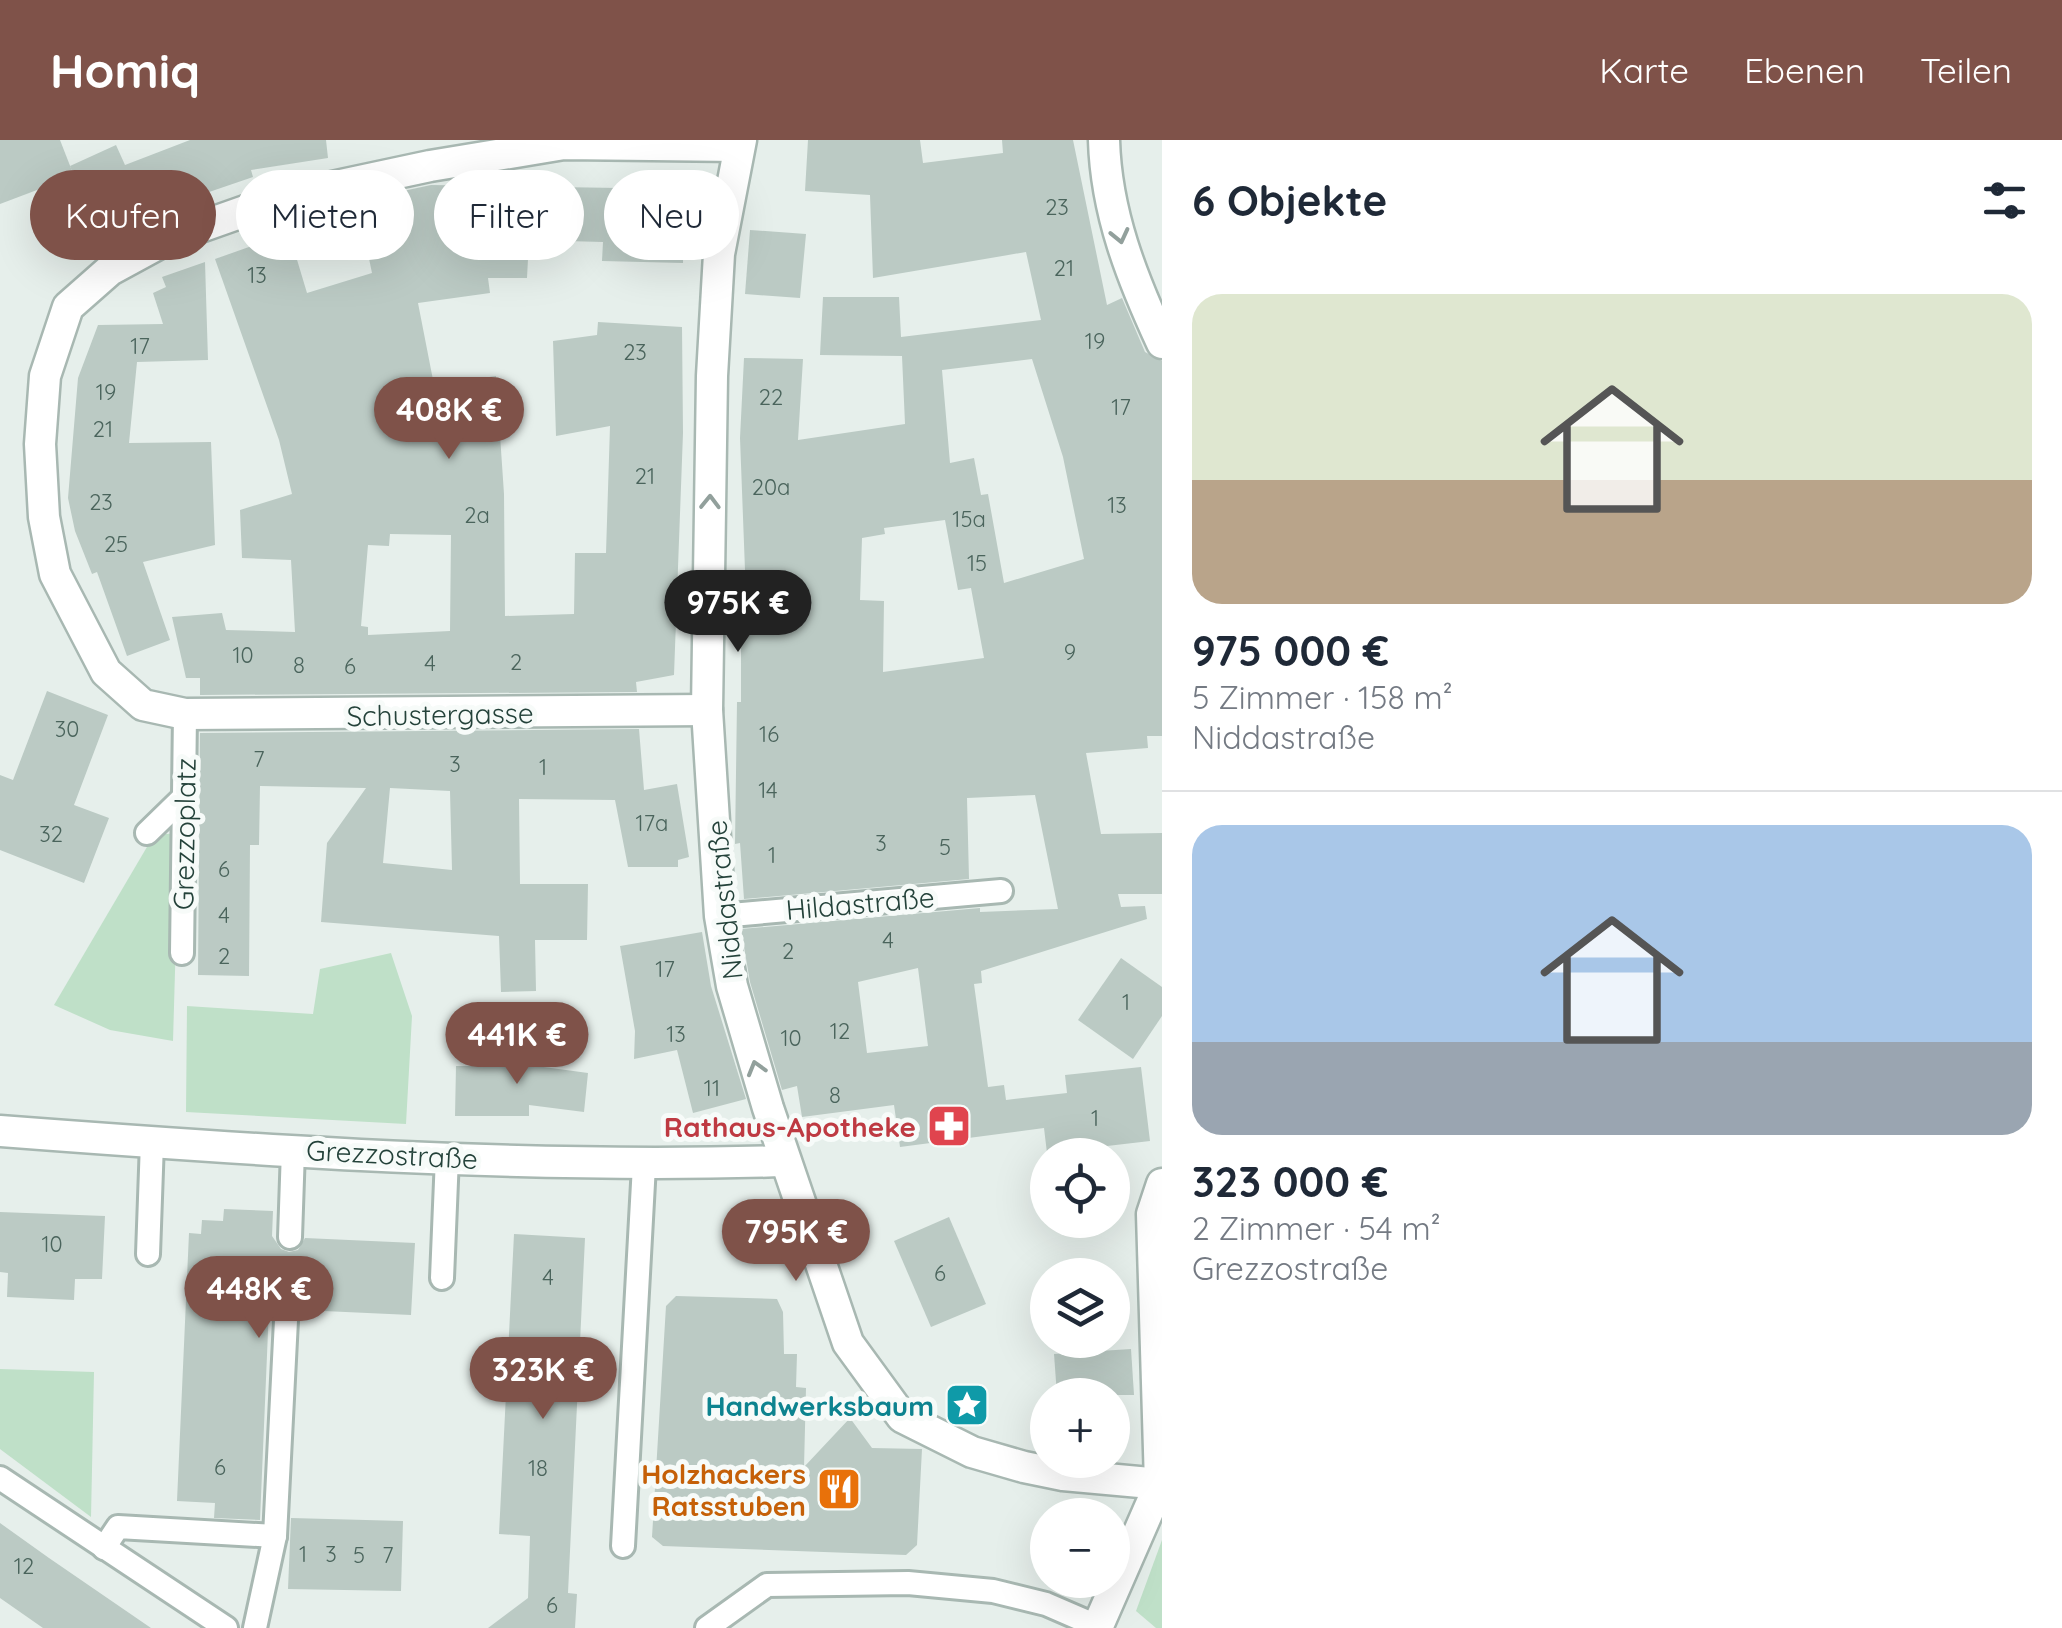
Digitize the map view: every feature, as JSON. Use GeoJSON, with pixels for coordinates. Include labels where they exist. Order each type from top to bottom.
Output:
{"type":"FeatureCollection","features":[{"type":"Feature","properties":{"kind":"street"},"geometry":{"type":"LineString","coordinates":[[1104,140],[1105,170],[1126,265],[1162,343]]}},
{"type":"Feature","properties":{"kind":"street"},"geometry":{"type":"LineString","coordinates":[[179,714],[143,705],[106,672],[55,574],[44,517],[40,444],[45,376],[68,307],[110,270],[169,238],[285,197],[564,142],[740,143]]}},
{"type":"Feature","properties":{"kind":"street","name":"Niddastraße"},"geometry":{"type":"LineString","coordinates":[[740,143],[720,254],[712,376],[707,710],[720,916],[732,986],[785,1160],[848,1343],[902,1417],[972,1452],[1024,1466],[1063,1475],[1161,1484]]}},
{"type":"Feature","properties":{"kind":"street","name":"Schustergasse"},"geometry":{"type":"LineString","coordinates":[[179,714],[707,710]]}},
{"type":"Feature","properties":{"kind":"street","name":"Grezzostraße"},"geometry":{"type":"LineString","coordinates":[[0,1131],[293,1150],[644,1165],[785,1160]]}},
{"type":"Feature","properties":{"kind":"street"},"geometry":{"type":"LineString","coordinates":[[1097,1627],[1161,1484],[1152,1214],[1162,1184]]}},
{"type":"Feature","properties":{"kind":"lane","name":"Grezzoplatz"},"geometry":{"type":"LineString","coordinates":[[179,714],[184,797],[182,953]]}},
{"type":"Feature","properties":{"kind":"lane"},"geometry":{"type":"LineString","coordinates":[[147,833],[184,797]]}},
{"type":"Feature","properties":{"kind":"lane","name":"Hildastraße"},"geometry":{"type":"LineString","coordinates":[[720,916],[1000,891]]}},
{"type":"Feature","properties":{"kind":"lane"},"geometry":{"type":"LineString","coordinates":[[148,1254],[152,1142]]}},
{"type":"Feature","properties":{"kind":"lane"},"geometry":{"type":"LineString","coordinates":[[290,1237],[293,1150]]}},
{"type":"Feature","properties":{"kind":"lane"},"geometry":{"type":"LineString","coordinates":[[442,1278],[447,1157]]}},
{"type":"Feature","properties":{"kind":"lane"},"geometry":{"type":"LineString","coordinates":[[623,1546],[644,1165]]}},
{"type":"Feature","properties":{"kind":"lane"},"geometry":{"type":"LineString","coordinates":[[255,1628],[276,1536],[288,1281]]}},
{"type":"Feature","properties":{"kind":"lane"},"geometry":{"type":"LineString","coordinates":[[0,1478],[226,1628]]}},
{"type":"Feature","properties":{"kind":"lane"},"geometry":{"type":"LineString","coordinates":[[104,1548],[118,1527],[276,1536]]}},
{"type":"Feature","properties":{"kind":"lane"},"geometry":{"type":"LineString","coordinates":[[707,1628],[767,1585],[908,1582],[994,1591],[1046,1604],[1097,1627]]}},
{"type":"Feature","properties":{"kind":"green space"},"geometry":{"type":"Polygon","coordinates":[[[179,833],[173,1041],[110,1030],[54,1005],[154,835],[179,833]]]}},
{"type":"Feature","properties":{"kind":"green space"},"geometry":{"type":"Polygon","coordinates":[[[391,953],[412,1016],[406,1124],[186,1112],[187,1006],[313,1014],[320,969],[391,953]]]}},
{"type":"Feature","properties":{"kind":"green space"},"geometry":{"type":"Polygon","coordinates":[[[0,1369],[94,1372],[91,1517],[0,1449],[0,1369]]]}},
{"type":"Feature","properties":{"kind":"green space"},"geometry":{"type":"Polygon","coordinates":[[[1162,1540],[1162,1628],[1156,1628],[1136,1611],[1162,1540]]]}},
{"type":"Feature","properties":{"kind":"building"},"geometry":{"type":"Polygon","coordinates":[[[0,140],[60,140],[72,170],[30,170],[30,193],[0,204],[0,140]]]}},
{"type":"Feature","properties":{"kind":"building"},"geometry":{"type":"Polygon","coordinates":[[[190,140],[326,140],[328,158],[236,170],[236,183],[216,190],[216,170],[72,170],[70,166],[116,145],[125,165],[190,140]]]}},
{"type":"Feature","properties":{"kind":"building"},"geometry":{"type":"Polygon","coordinates":[[[808,140],[920,140],[923,163],[1003,153],[1002,140],[1073,140],[1107,305],[1122,298],[1145,352],[1162,361],[1162,736],[1147,736],[1148,748],[1086,753],[1101,834],[1162,833],[1162,894],[1118,894],[1121,907],[1145,906],[1147,919],[981,971],[982,983],[974,984],[988,1087],[1004,1085],[1006,1100],[1067,1093],[1065,1075],[1141,1067],[1150,1141],[1045,1138],[1044,1128],[900,1147],[894,1105],[802,1117],[797,1086],[782,1090],[750,982],[741,929],[980,908],[980,912],[1058,909],[1035,795],[967,798],[969,879],[744,899],[740,843],[735,844],[741,570],[745,570],[740,438],[744,358],[803,359],[798,440],[905,424],[902,356],[820,355],[823,297],[899,297],[901,337],[1041,320],[1026,252],[873,278],[870,195],[805,191],[808,140]],[[1032,359],[942,370],[950,463],[974,458],[981,495],[988,494],[1004,583],[1084,559],[1063,457],[1032,359]],[[945,520],[884,528],[885,534],[862,538],[860,600],[884,601],[883,672],[984,658],[971,588],[958,590],[945,520]],[[918,968],[858,982],[867,1053],[928,1046],[918,968]]]}},
{"type":"Feature","properties":{"kind":"building"},"geometry":{"type":"Polygon","coordinates":[[[431,185],[434,260],[528,260],[527,278],[488,278],[490,293],[418,303],[434,385],[496,376],[504,494],[505,616],[574,614],[575,553],[606,553],[610,426],[556,436],[553,341],[597,335],[598,322],[682,327],[683,433],[674,675],[636,682],[637,692],[200,695],[200,678],[186,678],[172,617],[222,613],[226,630],[295,632],[291,560],[242,558],[240,510],[292,494],[279,440],[215,260],[236,252],[236,260],[297,260],[307,293],[372,273],[369,260],[414,260],[414,189],[431,185]],[[390,534],[389,546],[368,545],[361,626],[368,627],[368,635],[450,631],[451,535],[390,534]]]}},
{"type":"Feature","properties":{"kind":"building"},"geometry":{"type":"Polygon","coordinates":[[[584,187],[604,188],[604,260],[683,263],[602,261],[603,242],[584,241],[584,187]]]}},
{"type":"Feature","properties":{"kind":"building"},"geometry":{"type":"Polygon","coordinates":[[[750,230],[806,234],[800,298],[745,294],[750,230]]]}},
{"type":"Feature","properties":{"kind":"building"},"geometry":{"type":"Polygon","coordinates":[[[205,262],[208,360],[137,362],[129,443],[211,442],[215,545],[143,562],[170,640],[127,656],[97,572],[92,574],[75,531],[68,498],[78,378],[98,325],[163,324],[153,293],[166,287],[162,277],[205,262]]]}},
{"type":"Feature","properties":{"kind":"building"},"geometry":{"type":"Polygon","coordinates":[[[47,691],[108,715],[74,805],[109,818],[84,883],[0,850],[0,775],[13,780],[47,691]]]}},
{"type":"Feature","properties":{"kind":"building"},"geometry":{"type":"Polygon","coordinates":[[[639,729],[644,790],[677,784],[689,857],[678,860],[678,867],[628,867],[615,800],[519,799],[520,884],[588,884],[587,940],[535,940],[536,991],[501,992],[499,936],[321,922],[327,843],[366,788],[260,786],[259,845],[250,845],[249,976],[198,975],[200,733],[639,729]],[[390,788],[383,863],[452,870],[450,791],[390,788]]]}},
{"type":"Feature","properties":{"kind":"building"},"geometry":{"type":"Polygon","coordinates":[[[702,932],[711,986],[746,1099],[693,1113],[677,1050],[634,1059],[635,1031],[620,946],[702,932]]]}},
{"type":"Feature","properties":{"kind":"building"},"geometry":{"type":"Polygon","coordinates":[[[1121,958],[1162,987],[1162,1016],[1133,1059],[1078,1020],[1121,958]]]}},
{"type":"Feature","properties":{"kind":"building"},"geometry":{"type":"Polygon","coordinates":[[[498,1049],[529,1049],[529,1065],[588,1073],[584,1112],[529,1105],[529,1116],[455,1116],[456,1066],[498,1066],[498,1049]]]}},
{"type":"Feature","properties":{"kind":"building"},"geometry":{"type":"Polygon","coordinates":[[[224,1209],[273,1211],[272,1236],[281,1249],[289,1252],[298,1250],[305,1238],[415,1243],[411,1315],[302,1310],[301,1273],[288,1266],[275,1274],[269,1308],[260,1520],[214,1518],[215,1503],[177,1501],[189,1233],[201,1234],[202,1220],[223,1221],[224,1209]]]}},
{"type":"Feature","properties":{"kind":"building"},"geometry":{"type":"Polygon","coordinates":[[[0,1212],[105,1216],[102,1279],[75,1279],[74,1300],[7,1297],[8,1273],[0,1272],[0,1212]]]}},
{"type":"Feature","properties":{"kind":"building"},"geometry":{"type":"Polygon","coordinates":[[[949,1217],[986,1304],[931,1327],[894,1241],[949,1217]]]}},
{"type":"Feature","properties":{"kind":"building"},"geometry":{"type":"Polygon","coordinates":[[[514,1234],[585,1238],[568,1593],[577,1594],[575,1628],[488,1628],[528,1598],[530,1536],[499,1534],[514,1234]]]}},
{"type":"Feature","properties":{"kind":"building"},"geometry":{"type":"Polygon","coordinates":[[[676,1296],[777,1299],[783,1312],[784,1354],[797,1354],[796,1387],[806,1388],[804,1467],[850,1418],[872,1448],[922,1449],[917,1545],[906,1555],[663,1546],[652,1537],[666,1306],[676,1296]]]}},
{"type":"Feature","properties":{"kind":"building"},"geometry":{"type":"Polygon","coordinates":[[[1130,1349],[1134,1395],[1130,1395],[1130,1378],[1056,1378],[1054,1358],[1130,1358],[1130,1349]]]}},
{"type":"Feature","properties":{"kind":"building"},"geometry":{"type":"Polygon","coordinates":[[[291,1518],[403,1521],[401,1591],[288,1589],[291,1518]]]}},
{"type":"Feature","properties":{"kind":"building"},"geometry":{"type":"Polygon","coordinates":[[[0,1523],[151,1628],[43,1628],[0,1598],[0,1523]]]}},
{"type":"Feature","properties":{"kind":"place","name":"Rathaus-Apotheke"},"geometry":{"type":"Point","coordinates":[949,1126]}},
{"type":"Feature","properties":{"kind":"place","name":"Handwerksbaum"},"geometry":{"type":"Point","coordinates":[967,1405]}},
{"type":"Feature","properties":{"kind":"place","name":"Holzhackers Ratsstuben"},"geometry":{"type":"Point","coordinates":[839,1489]}}]}
